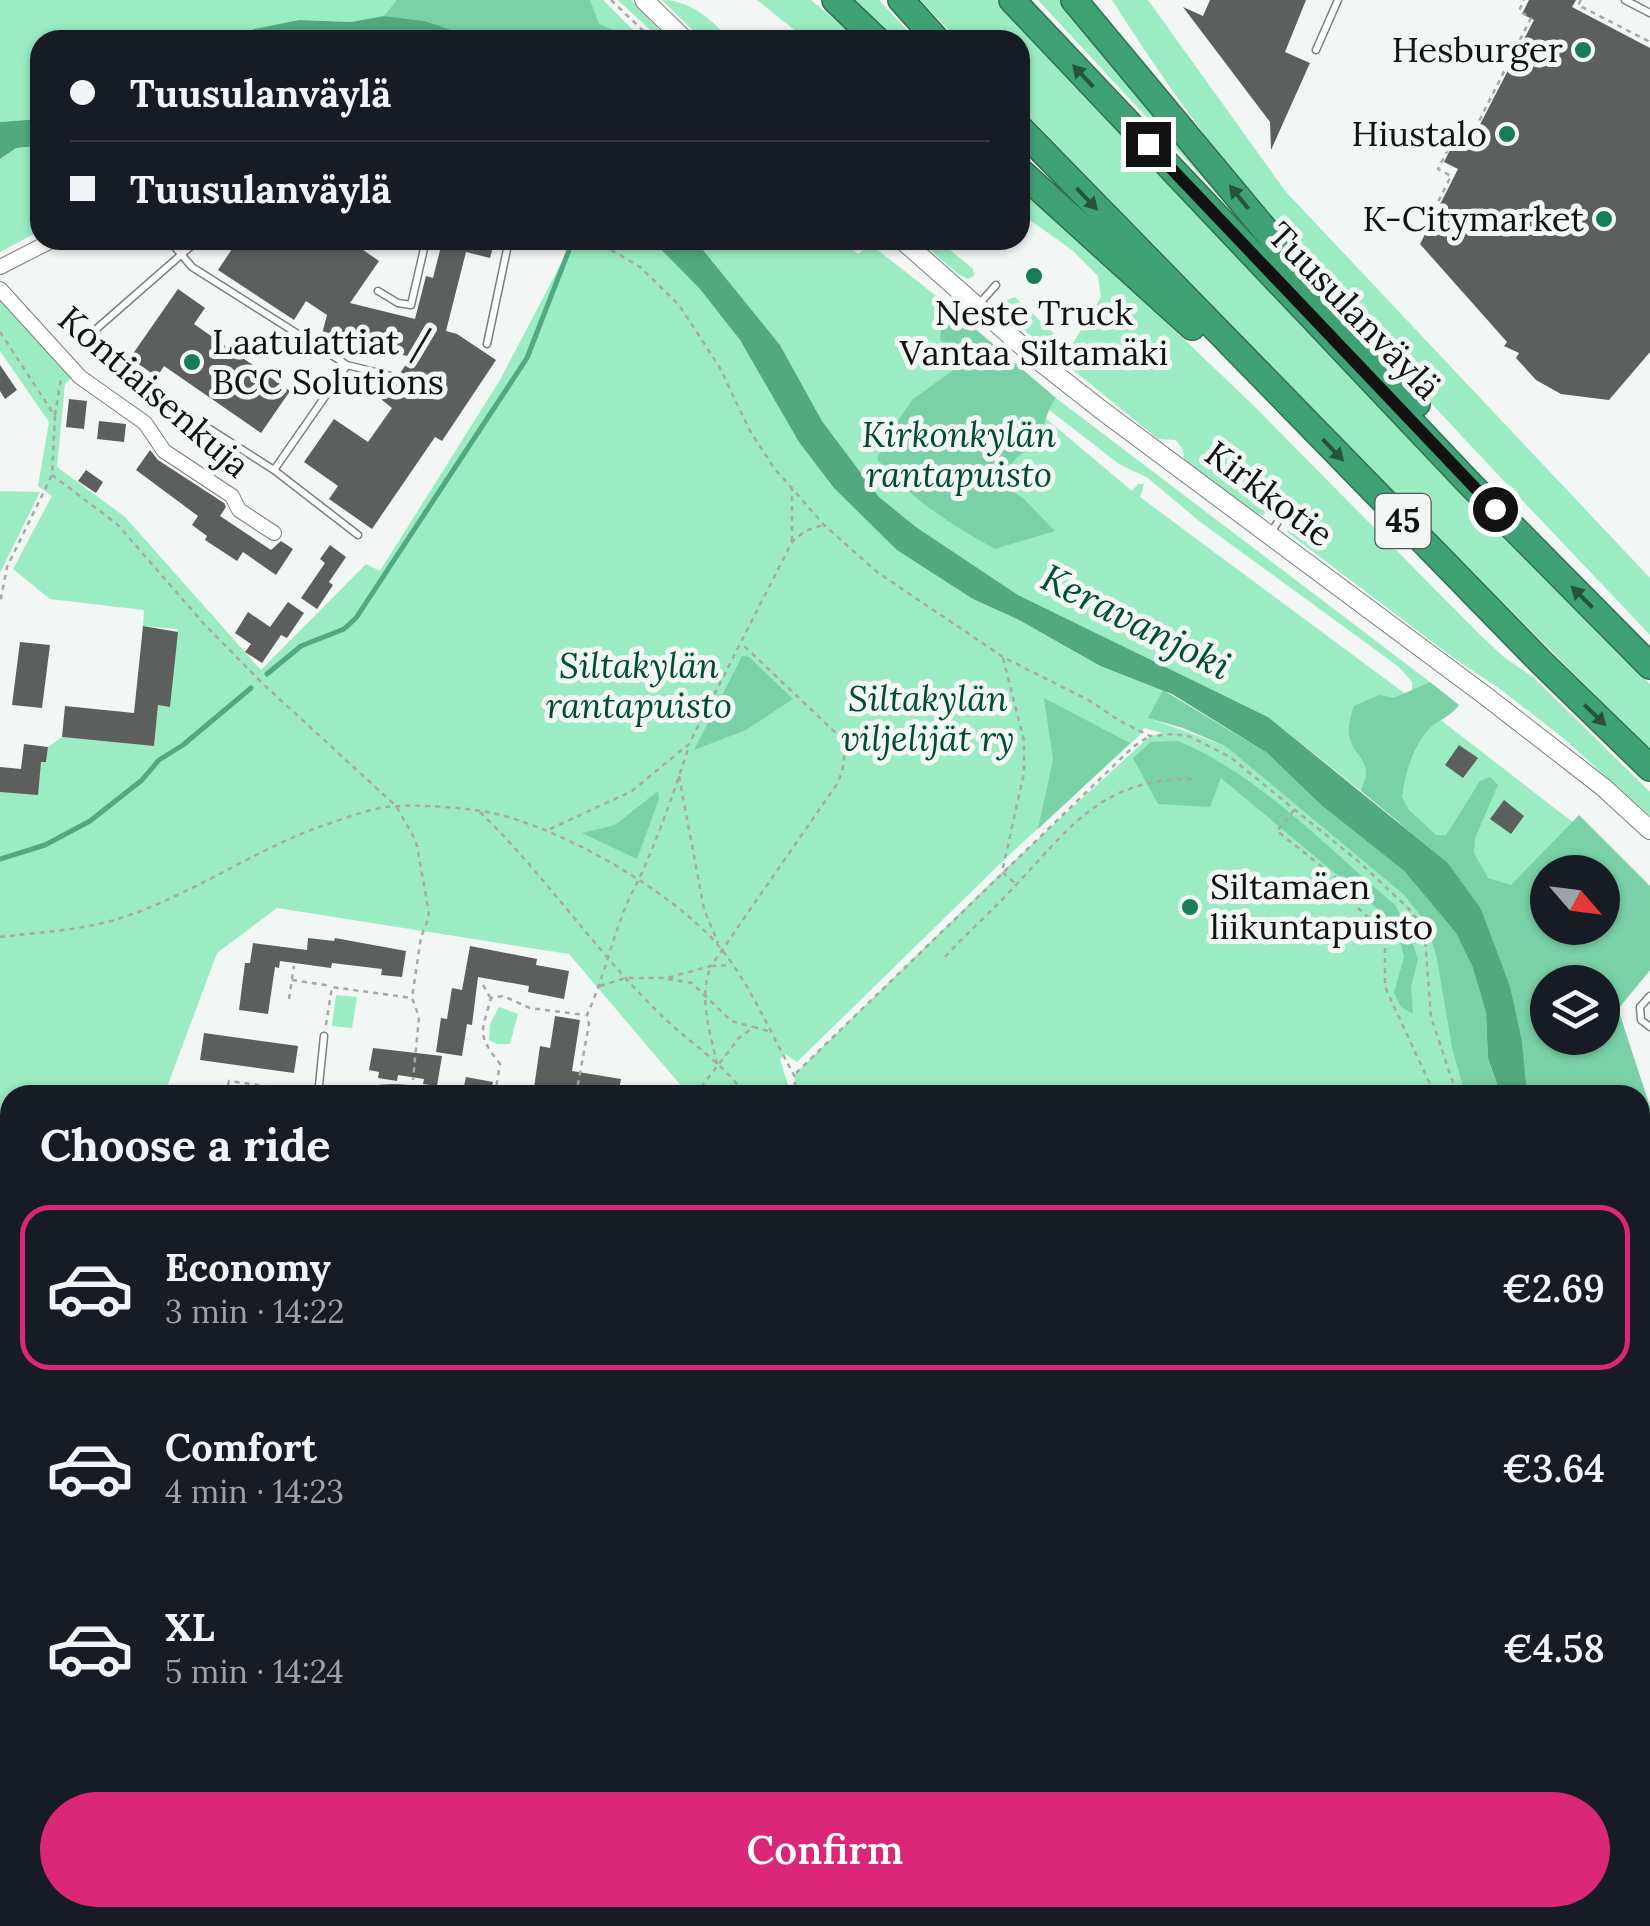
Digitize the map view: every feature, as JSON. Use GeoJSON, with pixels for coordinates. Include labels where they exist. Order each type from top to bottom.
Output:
{"type":"FeatureCollection","features":[{"type":"Feature","properties":{"kind":"highway"},"geometry":{"type":"LineString","coordinates":[[827,0],[858,22]]}},
{"type":"Feature","properties":{"kind":"highway"},"geometry":{"type":"LineString","coordinates":[[835,0],[866,30]]}},
{"type":"Feature","properties":{"kind":"highway"},"geometry":{"type":"LineString","coordinates":[[901,0],[929,30]]}},
{"type":"Feature","properties":{"kind":"highway","name":"Tuusulanväylä"},"geometry":{"type":"LineString","coordinates":[[1012,0],[1470,483],[1650,666]]}},
{"type":"Feature","properties":{"kind":"highway"},"geometry":{"type":"LineString","coordinates":[[1074,0],[1296,267],[1416,404],[1470,483]]}},
{"type":"Feature","properties":{"kind":"highway"},"geometry":{"type":"LineString","coordinates":[[1097,0],[1170,112]]}},
{"type":"Feature","properties":{"kind":"highway","name":"45"},"geometry":{"type":"LineString","coordinates":[[1030,138],[1650,768]]}},
{"type":"Feature","properties":{"kind":"highway"},"geometry":{"type":"LineString","coordinates":[[1030,180],[1186,323],[1265,380]]}},
{"type":"Feature","properties":{"kind":"street"},"geometry":{"type":"LineString","coordinates":[[644,0],[675,30]]}},
{"type":"Feature","properties":{"kind":"street"},"geometry":{"type":"LineString","coordinates":[[0,267],[33,250]]}},
{"type":"Feature","properties":{"kind":"street","name":"Kirkkotie"},"geometry":{"type":"LineString","coordinates":[[913,250],[1100,410],[1487,697],[1603,787],[1650,830]]}},
{"type":"Feature","properties":{"kind":"street","name":"Kontiaisenkuja"},"geometry":{"type":"LineString","coordinates":[[0,288],[68,366],[145,422],[164,451],[232,496],[239,510],[274,533]]}},
{"type":"Feature","properties":{"kind":"lane"},"geometry":{"type":"LineString","coordinates":[[1316,50],[1338,0]]}},
{"type":"Feature","properties":{"kind":"lane"},"geometry":{"type":"LineString","coordinates":[[1625,0],[1650,12]]}},
{"type":"Feature","properties":{"kind":"lane"},"geometry":{"type":"LineString","coordinates":[[180,250],[192,267],[348,365],[392,376]]}},
{"type":"Feature","properties":{"kind":"lane"},"geometry":{"type":"LineString","coordinates":[[189,250],[94,332],[119,371],[274,470],[358,535]]}},
{"type":"Feature","properties":{"kind":"lane"},"geometry":{"type":"LineString","coordinates":[[378,291],[398,303],[411,305],[424,250]]}},
{"type":"Feature","properties":{"kind":"lane"},"geometry":{"type":"LineString","coordinates":[[487,344],[507,250]]}},
{"type":"Feature","properties":{"kind":"lane"},"geometry":{"type":"LineString","coordinates":[[977,307],[996,285]]}},
{"type":"Feature","properties":{"kind":"lane"},"geometry":{"type":"LineString","coordinates":[[274,470],[348,365]]}},
{"type":"Feature","properties":{"kind":"lane"},"geometry":{"type":"LineString","coordinates":[[1269,535],[1288,506]]}},
{"type":"Feature","properties":{"kind":"lane"},"geometry":{"type":"LineString","coordinates":[[1650,996],[1640,1007],[1641,1020],[1650,1027]]}},
{"type":"Feature","properties":{"kind":"lane"},"geometry":{"type":"LineString","coordinates":[[319,1085],[324,1036]]}},
{"type":"Feature","properties":{"kind":"path"},"geometry":{"type":"LineString","coordinates":[[611,0],[642,30]]}},
{"type":"Feature","properties":{"kind":"path"},"geometry":{"type":"LineString","coordinates":[[1426,228],[1451,176],[1438,170],[1459,128],[1472,135],[1531,18],[1519,11],[1524,0]]}},
{"type":"Feature","properties":{"kind":"path"},"geometry":{"type":"LineString","coordinates":[[1579,1],[1578,6],[1650,42]]}},
{"type":"Feature","properties":{"kind":"path"},"geometry":{"type":"LineString","coordinates":[[611,250],[640,267],[679,305],[720,368],[748,429],[792,490],[824,525],[877,572],[1003,657],[1150,736]]}},
{"type":"Feature","properties":{"kind":"path"},"geometry":{"type":"LineString","coordinates":[[0,332],[55,416]]}},
{"type":"Feature","properties":{"kind":"path"},"geometry":{"type":"LineString","coordinates":[[0,603],[7,568],[52,475],[59,382],[68,366]]}},
{"type":"Feature","properties":{"kind":"path"},"geometry":{"type":"LineString","coordinates":[[52,475],[118,524],[261,682],[396,806],[416,841],[429,917],[421,937],[412,998],[419,1029],[412,1085]]}},
{"type":"Feature","properties":{"kind":"path"},"geometry":{"type":"LineString","coordinates":[[792,490],[792,542]]}},
{"type":"Feature","properties":{"kind":"path"},"geometry":{"type":"LineString","coordinates":[[578,1085],[590,1024],[587,1015],[689,744],[792,542],[805,531],[824,525]]}},
{"type":"Feature","properties":{"kind":"path"},"geometry":{"type":"LineString","coordinates":[[717,1064],[704,993],[711,966],[837,784],[845,766],[845,750],[837,734],[742,644]]}},
{"type":"Feature","properties":{"kind":"path"},"geometry":{"type":"LineString","coordinates":[[1002,872],[1024,773],[1024,741],[1003,657]]}},
{"type":"Feature","properties":{"kind":"path"},"geometry":{"type":"LineString","coordinates":[[794,1074],[1133,747],[1150,736],[1174,734],[1209,744],[1230,757],[1358,861],[1420,924],[1428,963],[1431,1017],[1455,1085]]}},
{"type":"Feature","properties":{"kind":"path"},"geometry":{"type":"LineString","coordinates":[[547,830],[632,791],[689,744]]}},
{"type":"Feature","properties":{"kind":"path"},"geometry":{"type":"LineString","coordinates":[[679,775],[704,909],[721,948],[794,1074],[795,1085]]}},
{"type":"Feature","properties":{"kind":"path"},"geometry":{"type":"LineString","coordinates":[[945,956],[1063,832],[1104,800],[1138,784],[1195,779]]}},
{"type":"Feature","properties":{"kind":"path"},"geometry":{"type":"LineString","coordinates":[[0,937],[105,923],[127,916],[161,904],[271,847],[320,827],[396,806],[478,810],[547,830],[640,880],[683,912],[721,948]]}},
{"type":"Feature","properties":{"kind":"path"},"geometry":{"type":"LineString","coordinates":[[1295,809],[1277,831],[1344,884],[1358,908],[1377,926],[1386,944],[1385,987],[1430,1085]]}},
{"type":"Feature","properties":{"kind":"path"},"geometry":{"type":"LineString","coordinates":[[478,810],[504,834],[661,1016],[736,1085]]}},
{"type":"Feature","properties":{"kind":"path"},"geometry":{"type":"LineString","coordinates":[[1002,872],[1016,884]]}},
{"type":"Feature","properties":{"kind":"path"},"geometry":{"type":"LineString","coordinates":[[289,999],[294,966]]}},
{"type":"Feature","properties":{"kind":"path"},"geometry":{"type":"LineString","coordinates":[[600,986],[626,978],[666,978],[711,966],[733,966]]}},
{"type":"Feature","properties":{"kind":"path"},"geometry":{"type":"LineString","coordinates":[[666,978],[692,983],[731,1021],[770,1032]]}},
{"type":"Feature","properties":{"kind":"path"},"geometry":{"type":"LineString","coordinates":[[292,980],[412,998]]}},
{"type":"Feature","properties":{"kind":"path"},"geometry":{"type":"LineString","coordinates":[[483,984],[491,998],[482,1032],[484,1042],[500,1064],[497,1085]]}},
{"type":"Feature","properties":{"kind":"path"},"geometry":{"type":"LineString","coordinates":[[324,1036],[332,986]]}},
{"type":"Feature","properties":{"kind":"path"},"geometry":{"type":"LineString","coordinates":[[491,998],[503,996],[530,1008],[587,1015]]}},
{"type":"Feature","properties":{"kind":"path"},"geometry":{"type":"LineString","coordinates":[[702,1085],[739,1038],[754,1027]]}},
{"type":"Feature","properties":{"kind":"path"},"geometry":{"type":"LineString","coordinates":[[228,1085],[229,1081],[256,1085]]}},
{"type":"Feature","properties":{"kind":"green space"},"geometry":{"type":"Polygon","coordinates":[[[0,0],[603,0],[633,30],[452,30],[425,21],[384,16],[351,22],[299,20],[252,30],[30,30],[30,120],[0,122],[0,0]]]}},
{"type":"Feature","properties":{"kind":"green space"},"geometry":{"type":"Polygon","coordinates":[[[397,0],[590,0],[599,24],[613,30],[452,30],[425,21],[384,16],[397,0]]]}},
{"type":"Feature","properties":{"kind":"green space"},"geometry":{"type":"Polygon","coordinates":[[[618,0],[631,0],[660,30],[650,30],[618,0]]]}},
{"type":"Feature","properties":{"kind":"green space"},"geometry":{"type":"Polygon","coordinates":[[[662,0],[691,7],[720,30],[693,30],[662,0]]]}},
{"type":"Feature","properties":{"kind":"green space"},"geometry":{"type":"Polygon","coordinates":[[[757,0],[811,0],[847,30],[794,30],[757,0]]]}},
{"type":"Feature","properties":{"kind":"green space"},"geometry":{"type":"Polygon","coordinates":[[[848,0],[879,0],[907,30],[880,30],[848,0]]]}},
{"type":"Feature","properties":{"kind":"green space"},"geometry":{"type":"Polygon","coordinates":[[[920,0],[997,0],[1025,30],[948,30],[920,0]]]}},
{"type":"Feature","properties":{"kind":"green space"},"geometry":{"type":"Polygon","coordinates":[[[1038,0],[1064,0],[1252,231],[1038,0]]]}},
{"type":"Feature","properties":{"kind":"green space"},"geometry":{"type":"Polygon","coordinates":[[[1112,0],[1148,0],[1286,192],[1650,578],[1650,635],[1435,408],[1297,251],[1170,87],[1112,0]]]}},
{"type":"Feature","properties":{"kind":"green space"},"geometry":{"type":"Polygon","coordinates":[[[1030,35],[1314,340],[1650,684],[1650,750],[1030,117],[1030,35]]]}},
{"type":"Feature","properties":{"kind":"green space"},"geometry":{"type":"Polygon","coordinates":[[[30,147],[30,236],[0,252],[0,159],[16,148],[30,147]]]}},
{"type":"Feature","properties":{"kind":"green space"},"geometry":{"type":"Polygon","coordinates":[[[1030,193],[1254,406],[1479,634],[1533,677],[1650,792],[1650,816],[1562,737],[1287,532],[1290,505],[1274,483],[1262,484],[1272,508],[1263,515],[1256,514],[1184,460],[1176,440],[1158,439],[1003,313],[1004,301],[1015,297],[1063,342],[1073,343],[1101,297],[1098,276],[1072,250],[1030,220],[1030,193]]]}},
{"type":"Feature","properties":{"kind":"green space","name":"Siltakylän rantapuisto"},"geometry":{"type":"Polygon","coordinates":[[[663,250],[701,288],[766,381],[973,599],[1019,620],[1099,666],[1163,690],[1149,718],[1225,746],[1403,894],[1424,920],[1436,955],[1462,1085],[796,1085],[794,1075],[1002,872],[1150,736],[1163,733],[1144,728],[797,1062],[785,1054],[780,1059],[788,1085],[680,1085],[569,954],[277,908],[217,953],[168,1085],[0,1085],[0,792],[46,762],[48,747],[62,737],[154,746],[158,705],[170,706],[177,629],[143,626],[144,610],[50,599],[13,569],[52,496],[38,486],[49,422],[0,351],[0,297],[71,378],[65,384],[57,467],[125,517],[261,670],[366,564],[380,571],[500,380],[567,252],[663,250]]]}},
{"type":"Feature","properties":{"kind":"green space","name":"Kirkonkylän rantapuisto"},"geometry":{"type":"Polygon","coordinates":[[[703,250],[854,250],[858,254],[878,250],[944,302],[941,330],[1132,491],[1138,484],[1144,484],[1140,497],[1587,833],[1597,855],[1530,855],[1530,945],[1620,945],[1620,905],[1650,970],[1620,1007],[1620,965],[1530,965],[1530,1055],[1620,1055],[1620,1015],[1643,1085],[1526,1085],[1400,822],[1268,717],[1018,595],[916,527],[879,497],[822,421],[780,345],[703,250]]]}},
{"type":"Feature","properties":{"kind":"green space"},"geometry":{"type":"Polygon","coordinates":[[[930,250],[950,250],[973,269],[974,276],[968,279],[930,250]]]}},
{"type":"Feature","properties":{"kind":"green space"},"geometry":{"type":"Polygon","coordinates":[[[944,302],[1056,398],[1039,435],[1012,463],[1008,478],[1009,489],[1055,531],[995,549],[932,510],[877,459],[885,439],[913,399],[962,364],[940,339],[944,302]]]}},
{"type":"Feature","properties":{"kind":"green space"},"geometry":{"type":"Polygon","coordinates":[[[1056,398],[1430,682],[1412,691],[1412,682],[1399,667],[1199,521],[1148,478],[1119,464],[1048,409],[1056,398]]]}},
{"type":"Feature","properties":{"kind":"green space"},"geometry":{"type":"Polygon","coordinates":[[[0,491],[40,492],[0,573],[0,491]]]}},
{"type":"Feature","properties":{"kind":"green space"},"geometry":{"type":"Polygon","coordinates":[[[742,656],[749,657],[793,699],[746,730],[694,750],[742,656]]]}},
{"type":"Feature","properties":{"kind":"green space"},"geometry":{"type":"Polygon","coordinates":[[[1430,682],[1459,705],[1422,737],[1410,762],[1402,797],[1409,810],[1436,835],[1446,835],[1480,781],[1490,777],[1498,785],[1475,838],[1474,853],[1488,878],[1511,885],[1530,865],[1530,945],[1620,945],[1620,856],[1650,886],[1650,970],[1620,1007],[1620,965],[1530,965],[1530,1055],[1620,1055],[1620,1015],[1643,1085],[1527,1085],[1510,986],[1481,909],[1448,863],[1361,791],[1365,767],[1351,742],[1354,706],[1379,695],[1394,698],[1430,682]]]}},
{"type":"Feature","properties":{"kind":"green space"},"geometry":{"type":"Polygon","coordinates":[[[1163,690],[1267,753],[1321,805],[1404,871],[1456,933],[1473,968],[1486,1013],[1488,1060],[1497,1085],[1462,1085],[1436,955],[1424,920],[1403,894],[1225,746],[1148,718],[1163,690]]]}},
{"type":"Feature","properties":{"kind":"green space"},"geometry":{"type":"Polygon","coordinates":[[[1044,698],[1130,743],[1038,829],[1053,760],[1044,698]]]}},
{"type":"Feature","properties":{"kind":"green space"},"geometry":{"type":"Polygon","coordinates":[[[1178,741],[1208,755],[1264,793],[1395,905],[1418,959],[1411,987],[1413,1014],[1401,1007],[1394,993],[1404,957],[1396,924],[1221,778],[1210,807],[1158,804],[1133,758],[1151,742],[1178,741]]]}},
{"type":"Feature","properties":{"kind":"green space"},"geometry":{"type":"Polygon","coordinates":[[[658,791],[659,799],[637,859],[582,833],[615,825],[658,791]]]}},
{"type":"Feature","properties":{"kind":"green space"},"geometry":{"type":"Polygon","coordinates":[[[1579,815],[1619,855],[1540,855],[1579,815]]]}},
{"type":"Feature","properties":{"kind":"green space"},"geometry":{"type":"Polygon","coordinates":[[[336,995],[357,997],[352,1028],[332,1026],[336,995]]]}},
{"type":"Feature","properties":{"kind":"green space"},"geometry":{"type":"Polygon","coordinates":[[[499,1007],[518,1014],[510,1044],[489,1040],[490,1024],[499,1007]]]}},
{"type":"Feature","properties":{"kind":"shaded area"},"geometry":{"type":"Polygon","coordinates":[[[384,16],[425,21],[452,30],[252,30],[299,20],[351,22],[384,16]]]}},
{"type":"Feature","properties":{"kind":"shaded area"},"geometry":{"type":"Polygon","coordinates":[[[30,120],[30,147],[16,148],[0,159],[0,122],[30,120]]]}},
{"type":"Feature","properties":{"kind":"shaded area"},"geometry":{"type":"Polygon","coordinates":[[[662,250],[703,250],[780,345],[822,421],[879,497],[916,527],[1018,595],[1268,717],[1448,863],[1481,909],[1510,986],[1527,1085],[1497,1085],[1488,1059],[1486,1013],[1473,968],[1456,933],[1404,871],[1321,805],[1267,753],[1172,694],[1100,666],[973,599],[897,550],[834,488],[799,442],[740,340],[700,289],[662,250]]]}},
{"type":"Feature","properties":{"kind":"building"},"geometry":{"type":"Polygon","coordinates":[[[1210,0],[1306,0],[1285,52],[1310,63],[1271,150],[1270,122],[1183,7],[1203,16],[1210,0]]]}},
{"type":"Feature","properties":{"kind":"building"},"geometry":{"type":"Polygon","coordinates":[[[1529,0],[1576,0],[1572,7],[1650,48],[1650,352],[1609,400],[1561,394],[1536,380],[1516,358],[1519,353],[1504,346],[1507,342],[1420,244],[1458,169],[1444,162],[1458,134],[1471,142],[1534,20],[1522,14],[1529,0]]]}},
{"type":"Feature","properties":{"kind":"building"},"geometry":{"type":"Polygon","coordinates":[[[231,250],[363,250],[379,261],[350,303],[415,319],[426,276],[433,278],[440,250],[492,250],[490,258],[466,252],[446,331],[496,360],[442,441],[435,437],[372,529],[329,499],[338,486],[304,462],[334,419],[368,442],[392,408],[382,400],[411,357],[322,334],[327,315],[306,301],[294,320],[218,270],[231,250]]]}},
{"type":"Feature","properties":{"kind":"building","name":"Laatulattiat / BCC Solutions"},"geometry":{"type":"Polygon","coordinates":[[[178,289],[205,308],[194,324],[290,391],[261,433],[164,366],[157,377],[130,358],[178,289]]]}},
{"type":"Feature","properties":{"kind":"building"},"geometry":{"type":"Polygon","coordinates":[[[0,365],[17,390],[5,399],[0,391],[0,365]]]}},
{"type":"Feature","properties":{"kind":"building"},"geometry":{"type":"Polygon","coordinates":[[[69,399],[87,401],[84,429],[66,427],[69,399]]]}},
{"type":"Feature","properties":{"kind":"building"},"geometry":{"type":"Polygon","coordinates":[[[99,421],[126,424],[124,442],[97,439],[99,421]]]}},
{"type":"Feature","properties":{"kind":"building"},"geometry":{"type":"Polygon","coordinates":[[[150,450],[158,460],[224,503],[226,507],[220,516],[271,550],[281,541],[293,549],[276,575],[243,552],[237,561],[205,540],[207,536],[192,525],[198,516],[136,470],[150,450]]]}},
{"type":"Feature","properties":{"kind":"building"},"geometry":{"type":"Polygon","coordinates":[[[86,470],[103,482],[96,493],[78,481],[86,470]]]}},
{"type":"Feature","properties":{"kind":"building"},"geometry":{"type":"Polygon","coordinates":[[[330,545],[346,557],[317,609],[301,598],[325,563],[320,559],[330,545]]]}},
{"type":"Feature","properties":{"kind":"building"},"geometry":{"type":"Polygon","coordinates":[[[288,602],[304,613],[287,638],[281,635],[262,663],[245,652],[251,644],[235,633],[248,612],[270,627],[288,602]]]}},
{"type":"Feature","properties":{"kind":"building"},"geometry":{"type":"Polygon","coordinates":[[[143,626],[178,632],[170,707],[158,705],[154,746],[62,737],[65,706],[134,713],[143,626]]]}},
{"type":"Feature","properties":{"kind":"building"},"geometry":{"type":"Polygon","coordinates":[[[20,642],[50,645],[42,708],[12,705],[20,642]]]}},
{"type":"Feature","properties":{"kind":"building"},"geometry":{"type":"Polygon","coordinates":[[[24,744],[48,747],[46,762],[41,762],[38,795],[0,792],[0,767],[21,769],[24,744]]]}},
{"type":"Feature","properties":{"kind":"building"},"geometry":{"type":"Polygon","coordinates":[[[1459,745],[1478,758],[1463,778],[1445,765],[1459,745]]]}},
{"type":"Feature","properties":{"kind":"building"},"geometry":{"type":"Polygon","coordinates":[[[1504,800],[1524,816],[1511,834],[1490,819],[1504,800]]]}},
{"type":"Feature","properties":{"kind":"building"},"geometry":{"type":"Polygon","coordinates":[[[308,938],[335,938],[406,951],[402,977],[381,975],[382,969],[280,961],[279,968],[275,967],[268,1014],[239,1010],[245,963],[250,963],[253,943],[307,950],[308,938]]]}},
{"type":"Feature","properties":{"kind":"building"},"geometry":{"type":"Polygon","coordinates":[[[470,946],[537,959],[536,965],[569,971],[564,999],[528,992],[529,986],[478,977],[472,1025],[467,1024],[462,1056],[436,1052],[441,1018],[447,1019],[452,988],[462,990],[470,946]]]}},
{"type":"Feature","properties":{"kind":"building"},"geometry":{"type":"Polygon","coordinates":[[[555,1016],[580,1020],[572,1071],[621,1079],[620,1085],[534,1085],[540,1046],[550,1048],[555,1016]]]}},
{"type":"Feature","properties":{"kind":"building"},"geometry":{"type":"Polygon","coordinates":[[[204,1033],[298,1046],[294,1073],[200,1060],[204,1033]]]}},
{"type":"Feature","properties":{"kind":"building"},"geometry":{"type":"Polygon","coordinates":[[[373,1048],[442,1056],[437,1085],[398,1075],[397,1081],[378,1078],[379,1072],[369,1070],[373,1048]]]}},
{"type":"Feature","properties":{"kind":"building"},"geometry":{"type":"Polygon","coordinates":[[[466,1077],[493,1082],[492,1085],[464,1085],[466,1077]]]}},
{"type":"Feature","properties":{"kind":"waterway"},"geometry":{"type":"LineString","coordinates":[[267,674],[301,646],[344,629],[356,618],[527,358],[569,250]]}},
{"type":"Feature","properties":{"kind":"waterway"},"geometry":{"type":"LineString","coordinates":[[0,859],[45,845],[90,821],[142,780],[159,760],[251,688]]}},
{"type":"Feature","properties":{"kind":"place","name":"Hesburger"},"geometry":{"type":"Point","coordinates":[1583,50]}},
{"type":"Feature","properties":{"kind":"place","name":"Hiustalo"},"geometry":{"type":"Point","coordinates":[1507,134]}},
{"type":"Feature","properties":{"kind":"place","name":"K-Citymarket"},"geometry":{"type":"Point","coordinates":[1604,219]}},
{"type":"Feature","properties":{"kind":"place","name":"Neste Truck Vantaa Siltamäki"},"geometry":{"type":"Point","coordinates":[1034,276]}},
{"type":"Feature","properties":{"kind":"place","name":"Laatulattiat / BCC Solutions"},"geometry":{"type":"Point","coordinates":[192,362]}},
{"type":"Feature","properties":{"kind":"place","name":"Siltamäen liikuntapuisto"},"geometry":{"type":"Point","coordinates":[1190,907]}},
{"type":"Feature","properties":{"kind":"route"},"geometry":{"type":"LineString","coordinates":[[1148,144],[1495,509]]}},
{"type":"Feature","properties":{"kind":"water label","name":"Keravanjoki"},"geometry":{"type":"Point","coordinates":[1136,622]}},
{"type":"Feature","properties":{"kind":"park label","name":"Siltakylän viljelijät ry"},"geometry":{"type":"Point","coordinates":[928,719]}}]}
